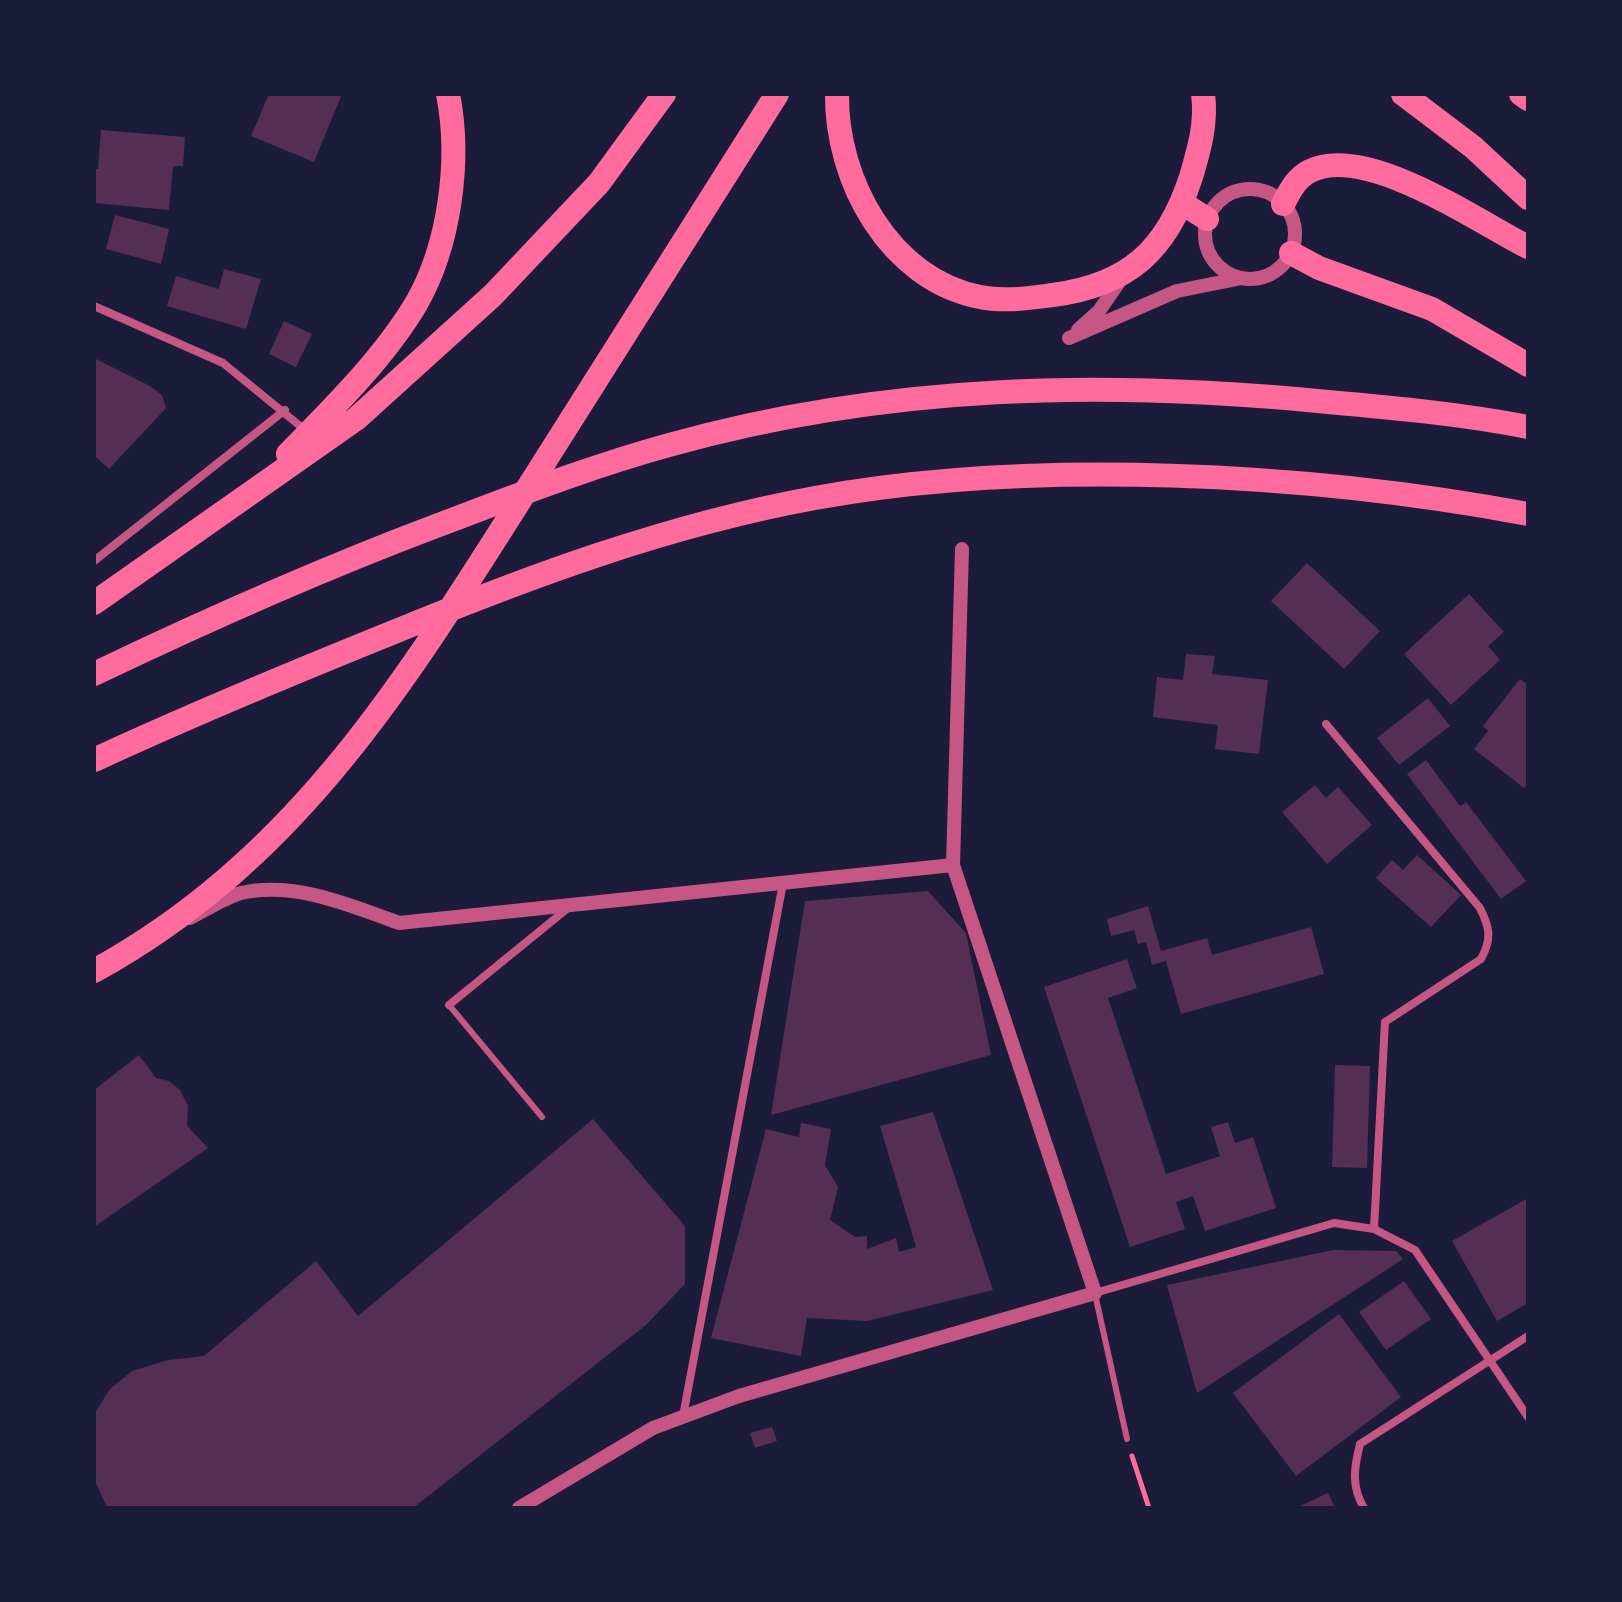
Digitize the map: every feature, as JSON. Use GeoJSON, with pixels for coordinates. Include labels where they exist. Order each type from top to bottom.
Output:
{"type":"FeatureCollection","features":[{"type":"Feature","properties":{"kind":"highway"},"geometry":{"type":"LineString","coordinates":[[137,576],[279,463],[335,406],[416,303],[436,258],[452,184],[452,113],[448,94]]}},
{"type":"Feature","properties":{"kind":"highway"},"geometry":{"type":"LineString","coordinates":[[94,603],[137,576],[356,419],[493,295],[599,183],[664,94]]}},
{"type":"Feature","properties":{"kind":"highway"},"geometry":{"type":"LineString","coordinates":[[94,971],[146,939],[241,870],[338,768],[419,659],[777,94]]}},
{"type":"Feature","properties":{"kind":"highway"},"geometry":{"type":"LineString","coordinates":[[837,94],[840,138],[863,202],[897,252],[921,270],[977,297],[1000,300],[1070,293],[1122,276],[1162,239],[1182,203],[1200,148],[1203,94]]}},
{"type":"Feature","properties":{"kind":"highway"},"geometry":{"type":"LineString","coordinates":[[1403,94],[1473,147],[1528,198]]}},
{"type":"Feature","properties":{"kind":"highway"},"geometry":{"type":"LineString","coordinates":[[1521,94],[1528,99]]}},
{"type":"Feature","properties":{"kind":"highway"},"geometry":{"type":"LineString","coordinates":[[1283,204],[1297,180],[1311,170],[1351,167],[1401,180],[1528,247]]}},
{"type":"Feature","properties":{"kind":"highway"},"geometry":{"type":"LineString","coordinates":[[1182,203],[1207,219]]}},
{"type":"Feature","properties":{"kind":"highway"},"geometry":{"type":"LineString","coordinates":[[1291,253],[1319,268],[1432,309],[1528,365]]}},
{"type":"Feature","properties":{"kind":"highway"},"geometry":{"type":"LineString","coordinates":[[94,674],[219,613],[585,470],[672,444],[837,410],[989,390],[1106,387],[1306,399],[1528,427]]}},
{"type":"Feature","properties":{"kind":"highway"},"geometry":{"type":"LineString","coordinates":[[94,760],[204,710],[510,584],[590,556],[746,512],[818,497],[940,483],[1138,476],[1310,486],[1455,500],[1528,514]]}},
{"type":"Feature","properties":{"kind":"street"},"geometry":{"type":"LineString","coordinates":[[1122,276],[1099,311],[1069,338],[1177,291],[1270,275],[1291,253],[1294,223],[1283,204],[1256,189],[1226,195],[1207,219],[1207,249],[1226,273],[1240,279]]}},
{"type":"Feature","properties":{"kind":"street"},"geometry":{"type":"LineString","coordinates":[[94,306],[223,363],[285,410],[308,433]]}},
{"type":"Feature","properties":{"kind":"street"},"geometry":{"type":"LineString","coordinates":[[94,561],[285,410]]}},
{"type":"Feature","properties":{"kind":"street"},"geometry":{"type":"LineString","coordinates":[[962,549],[953,865],[1095,1293]]}},
{"type":"Feature","properties":{"kind":"street"},"geometry":{"type":"LineString","coordinates":[[1326,724],[1480,908],[1489,927],[1490,944],[1481,959],[1385,1022],[1374,1229]]}},
{"type":"Feature","properties":{"kind":"street"},"geometry":{"type":"LineString","coordinates":[[146,939],[238,894],[266,889],[346,904],[399,923],[953,865]]}},
{"type":"Feature","properties":{"kind":"street"},"geometry":{"type":"LineString","coordinates":[[683,1416],[783,883]]}},
{"type":"Feature","properties":{"kind":"street"},"geometry":{"type":"LineString","coordinates":[[449,1005],[572,905]]}},
{"type":"Feature","properties":{"kind":"street"},"geometry":{"type":"LineString","coordinates":[[519,1508],[605,1454],[683,1416],[739,1396],[1334,1223],[1374,1229],[1415,1250],[1528,1417]]}},
{"type":"Feature","properties":{"kind":"street"},"geometry":{"type":"LineString","coordinates":[[1364,1508],[1357,1495],[1353,1471],[1360,1444],[1528,1336]]}},
{"type":"Feature","properties":{"kind":"lane"},"geometry":{"type":"LineString","coordinates":[[449,1005],[542,1117]]}},
{"type":"Feature","properties":{"kind":"lane"},"geometry":{"type":"LineString","coordinates":[[1095,1293],[1127,1439]]}},
{"type":"Feature","properties":{"kind":"path"},"geometry":{"type":"LineString","coordinates":[[1127,1439],[1149,1508]]}},
{"type":"Feature","properties":{"kind":"building"},"geometry":{"type":"Polygon","coordinates":[[[269,94],[342,94],[314,162],[251,136],[269,94]]]}},
{"type":"Feature","properties":{"kind":"building"},"geometry":{"type":"Polygon","coordinates":[[[101,130],[185,137],[183,166],[173,166],[169,210],[94,203],[94,169],[98,169],[101,130]]]}},
{"type":"Feature","properties":{"kind":"building"},"geometry":{"type":"Polygon","coordinates":[[[115,215],[169,229],[161,264],[106,249],[115,215]]]}},
{"type":"Feature","properties":{"kind":"building"},"geometry":{"type":"Polygon","coordinates":[[[224,269],[261,279],[246,329],[167,306],[176,276],[219,289],[224,269]]]}},
{"type":"Feature","properties":{"kind":"building"},"geometry":{"type":"Polygon","coordinates":[[[284,321],[312,334],[296,367],[269,354],[284,321]]]}},
{"type":"Feature","properties":{"kind":"building"},"geometry":{"type":"Polygon","coordinates":[[[94,358],[150,386],[162,395],[166,408],[109,469],[94,455],[94,358]]]}},
{"type":"Feature","properties":{"kind":"building"},"geometry":{"type":"Polygon","coordinates":[[[1307,563],[1380,631],[1344,669],[1271,601],[1307,563]]]}},
{"type":"Feature","properties":{"kind":"building"},"geometry":{"type":"Polygon","coordinates":[[[1469,594],[1504,632],[1488,646],[1500,660],[1451,705],[1404,654],[1469,594]]]}},
{"type":"Feature","properties":{"kind":"building"},"geometry":{"type":"Polygon","coordinates":[[[1186,654],[1215,656],[1212,674],[1268,680],[1259,754],[1215,749],[1218,725],[1153,717],[1157,677],[1183,680],[1186,654]]]}},
{"type":"Feature","properties":{"kind":"building"},"geometry":{"type":"Polygon","coordinates":[[[1520,679],[1528,685],[1528,783],[1524,788],[1474,749],[1488,731],[1483,726],[1520,679]]]}},
{"type":"Feature","properties":{"kind":"building"},"geometry":{"type":"Polygon","coordinates":[[[1428,698],[1450,726],[1399,765],[1377,738],[1428,698]]]}},
{"type":"Feature","properties":{"kind":"building"},"geometry":{"type":"Polygon","coordinates":[[[1426,760],[1460,806],[1466,802],[1526,881],[1501,899],[1407,774],[1426,760]]]}},
{"type":"Feature","properties":{"kind":"building"},"geometry":{"type":"Polygon","coordinates":[[[1315,785],[1326,798],[1338,787],[1372,825],[1327,864],[1282,812],[1315,785]]]}},
{"type":"Feature","properties":{"kind":"building"},"geometry":{"type":"Polygon","coordinates":[[[1417,855],[1461,895],[1431,927],[1376,878],[1392,860],[1403,870],[1417,855]]]}},
{"type":"Feature","properties":{"kind":"building"},"geometry":{"type":"Polygon","coordinates":[[[928,891],[966,933],[991,1055],[771,1115],[805,901],[928,891]]]}},
{"type":"Feature","properties":{"kind":"building"},"geometry":{"type":"Polygon","coordinates":[[[1148,906],[1161,951],[1207,938],[1212,955],[1311,927],[1324,974],[1181,1014],[1166,961],[1152,965],[1146,942],[1138,944],[1134,930],[1111,936],[1107,919],[1148,906]]]}},
{"type":"Feature","properties":{"kind":"building"},"geometry":{"type":"Polygon","coordinates":[[[1127,959],[1137,988],[1108,998],[1166,1174],[1220,1156],[1211,1127],[1228,1122],[1235,1143],[1253,1137],[1276,1208],[1205,1231],[1193,1196],[1176,1202],[1185,1229],[1130,1247],[1044,987],[1127,959]]]}},
{"type":"Feature","properties":{"kind":"building"},"geometry":{"type":"Polygon","coordinates":[[[139,1055],[156,1078],[169,1081],[180,1090],[188,1106],[187,1126],[208,1148],[94,1227],[94,1090],[139,1055]]]}},
{"type":"Feature","properties":{"kind":"building"},"geometry":{"type":"Polygon","coordinates":[[[1335,1065],[1370,1066],[1367,1168],[1332,1167],[1335,1065]]]}},
{"type":"Feature","properties":{"kind":"building"},"geometry":{"type":"Polygon","coordinates":[[[933,1112],[993,1290],[867,1321],[807,1318],[801,1356],[711,1338],[766,1129],[799,1137],[801,1123],[831,1129],[825,1165],[838,1187],[830,1220],[855,1237],[867,1236],[867,1249],[896,1238],[899,1252],[916,1247],[880,1126],[933,1112]]]}},
{"type":"Feature","properties":{"kind":"building"},"geometry":{"type":"Polygon","coordinates":[[[593,1119],[685,1226],[685,1284],[646,1325],[413,1508],[109,1508],[106,1505],[94,1479],[94,1414],[110,1389],[132,1371],[168,1360],[204,1356],[316,1261],[358,1316],[593,1119]]]}},
{"type":"Feature","properties":{"kind":"building"},"geometry":{"type":"Polygon","coordinates":[[[1528,1198],[1528,1303],[1497,1321],[1452,1241],[1528,1198]]]}},
{"type":"Feature","properties":{"kind":"building"},"geometry":{"type":"Polygon","coordinates":[[[1333,1250],[1396,1251],[1403,1259],[1197,1393],[1167,1285],[1333,1250]]]}},
{"type":"Feature","properties":{"kind":"building"},"geometry":{"type":"Polygon","coordinates":[[[1404,1281],[1431,1319],[1386,1350],[1359,1312],[1404,1281]]]}},
{"type":"Feature","properties":{"kind":"building"},"geometry":{"type":"Polygon","coordinates":[[[1339,1314],[1401,1397],[1296,1476],[1233,1393],[1339,1314]]]}},
{"type":"Feature","properties":{"kind":"building"},"geometry":{"type":"Polygon","coordinates":[[[772,1427],[777,1441],[755,1448],[750,1433],[772,1427]]]}},
{"type":"Feature","properties":{"kind":"building"},"geometry":{"type":"Polygon","coordinates":[[[1328,1493],[1335,1508],[1296,1508],[1328,1493]]]}}]}
